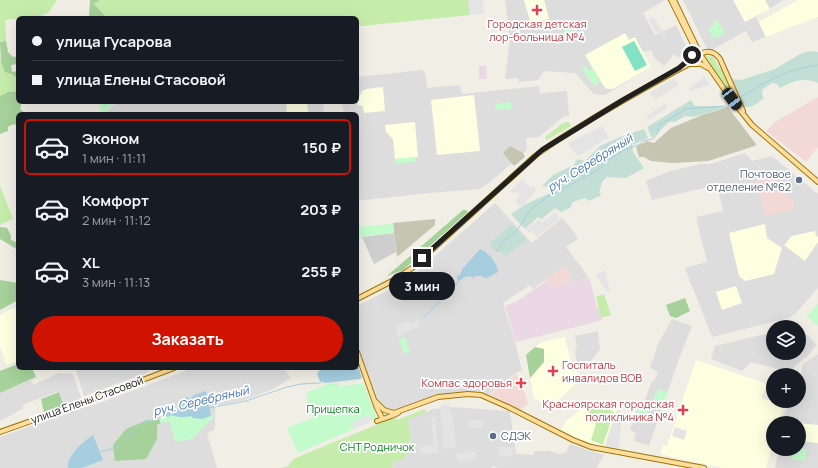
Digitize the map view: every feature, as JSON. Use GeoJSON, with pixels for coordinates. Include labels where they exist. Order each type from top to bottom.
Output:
{"type":"FeatureCollection","features":[{"type":"Feature","properties":{"kind":"main road"},"geometry":{"type":"LineString","coordinates":[[670,0],[692,45],[696,52],[701,55]]}},
{"type":"Feature","properties":{"kind":"main road"},"geometry":{"type":"LineString","coordinates":[[674,0],[701,55],[747,118],[757,130],[818,182]]}},
{"type":"Feature","properties":{"kind":"main road"},"geometry":{"type":"LineString","coordinates":[[687,63],[692,55],[692,45]]}},
{"type":"Feature","properties":{"kind":"main road"},"geometry":{"type":"LineString","coordinates":[[359,298],[394,280],[412,268],[535,156],[549,146],[623,100],[701,55],[709,52],[716,54],[719,57],[747,118]]}},
{"type":"Feature","properties":{"kind":"main road"},"geometry":{"type":"LineString","coordinates":[[687,63],[701,64],[711,69]]}},
{"type":"Feature","properties":{"kind":"main road"},"geometry":{"type":"LineString","coordinates":[[359,357],[381,417]]}},
{"type":"Feature","properties":{"kind":"main road","name":"улица Елены Стасовой"},"geometry":{"type":"LineString","coordinates":[[0,432],[169,370]]}},
{"type":"Feature","properties":{"kind":"main road"},"geometry":{"type":"LineString","coordinates":[[448,390],[450,394],[453,395]]}},
{"type":"Feature","properties":{"kind":"main road"},"geometry":{"type":"LineString","coordinates":[[381,417],[391,417],[433,398],[473,394],[487,397],[590,447],[704,468]]}},
{"type":"Feature","properties":{"kind":"main road"},"geometry":{"type":"LineString","coordinates":[[375,401],[386,411],[389,415],[388,417]]}},
{"type":"Feature","properties":{"kind":"main road"},"geometry":{"type":"LineString","coordinates":[[381,417],[381,412],[386,411],[394,413],[402,411]]}},
{"type":"Feature","properties":{"kind":"shaded area"},"geometry":{"type":"Polygon","coordinates":[[[468,0],[483,0],[484,14],[470,15],[468,0]]]}},
{"type":"Feature","properties":{"kind":"shaded area"},"geometry":{"type":"Polygon","coordinates":[[[505,0],[663,0],[664,1],[643,13],[655,35],[676,25],[688,50],[678,58],[674,54],[664,66],[654,57],[651,50],[643,52],[651,67],[605,95],[594,94],[575,73],[544,71],[538,80],[519,82],[518,78],[505,79],[510,39],[505,0]]]}},
{"type":"Feature","properties":{"kind":"shaded area","name":"Городская детская лор-больница №4"},"geometry":{"type":"Polygon","coordinates":[[[524,0],[544,0],[549,19],[531,24],[524,0]]]}},
{"type":"Feature","properties":{"kind":"shaded area"},"geometry":{"type":"Polygon","coordinates":[[[683,0],[784,0],[756,17],[766,37],[752,42],[746,31],[714,49],[707,49],[683,0]]]}},
{"type":"Feature","properties":{"kind":"shaded area"},"geometry":{"type":"Polygon","coordinates":[[[733,0],[765,0],[770,9],[745,22],[733,0]]]}},
{"type":"Feature","properties":{"kind":"shaded area"},"geometry":{"type":"Polygon","coordinates":[[[798,0],[818,0],[818,17],[766,37],[759,22],[798,0]]]}},
{"type":"Feature","properties":{"kind":"shaded area"},"geometry":{"type":"Polygon","coordinates":[[[653,16],[667,39],[665,40],[660,31],[656,33],[648,19],[653,16]]]}},
{"type":"Feature","properties":{"kind":"shaded area"},"geometry":{"type":"Polygon","coordinates":[[[625,33],[629,40],[635,37],[651,67],[613,89],[607,89],[585,55],[625,33]]]}},
{"type":"Feature","properties":{"kind":"shaded area"},"geometry":{"type":"Polygon","coordinates":[[[809,51],[818,52],[818,83],[803,80],[790,83],[780,88],[777,84],[772,83],[763,89],[762,94],[764,98],[753,106],[745,107],[731,79],[741,80],[775,69],[800,54],[809,51]]]}},
{"type":"Feature","properties":{"kind":"shaded area"},"geometry":{"type":"Polygon","coordinates":[[[479,66],[486,66],[487,79],[479,79],[479,66]]]}},
{"type":"Feature","properties":{"kind":"shaded area"},"geometry":{"type":"Polygon","coordinates":[[[423,70],[426,75],[427,88],[460,85],[462,94],[539,86],[540,93],[567,91],[569,116],[563,117],[539,137],[526,138],[527,150],[489,183],[479,189],[359,201],[359,112],[344,112],[342,104],[359,104],[359,77],[423,70]]]}},
{"type":"Feature","properties":{"kind":"shaded area"},"geometry":{"type":"Polygon","coordinates":[[[704,77],[710,85],[691,91],[689,88],[704,77]]]}},
{"type":"Feature","properties":{"kind":"shaded area"},"geometry":{"type":"Polygon","coordinates":[[[674,78],[679,85],[655,100],[650,93],[674,78]]]}},
{"type":"Feature","properties":{"kind":"shaded area"},"geometry":{"type":"Polygon","coordinates":[[[383,87],[385,111],[364,113],[363,106],[358,104],[359,96],[362,91],[366,89],[383,87]]]}},
{"type":"Feature","properties":{"kind":"shaded area"},"geometry":{"type":"Polygon","coordinates":[[[474,95],[480,151],[437,155],[431,100],[474,95]]]}},
{"type":"Feature","properties":{"kind":"shaded area"},"geometry":{"type":"Polygon","coordinates":[[[818,97],[818,147],[806,162],[766,131],[775,122],[818,97]]]}},
{"type":"Feature","properties":{"kind":"shaded area"},"geometry":{"type":"Polygon","coordinates":[[[691,100],[695,106],[725,106],[718,110],[693,117],[685,116],[675,122],[669,122],[652,138],[647,127],[691,100]]]}},
{"type":"Feature","properties":{"kind":"shaded area"},"geometry":{"type":"Polygon","coordinates":[[[114,104],[323,104],[324,112],[107,112],[114,104]]]}},
{"type":"Feature","properties":{"kind":"shaded area"},"geometry":{"type":"Polygon","coordinates":[[[286,104],[307,104],[308,112],[287,112],[286,104]]]}},
{"type":"Feature","properties":{"kind":"shaded area"},"geometry":{"type":"Polygon","coordinates":[[[665,104],[667,108],[649,120],[646,116],[665,104]]]}},
{"type":"Feature","properties":{"kind":"shaded area"},"geometry":{"type":"Polygon","coordinates":[[[727,106],[756,144],[755,146],[708,161],[673,163],[651,161],[644,157],[639,157],[636,147],[647,141],[654,143],[671,128],[727,106]]]}},
{"type":"Feature","properties":{"kind":"shaded area"},"geometry":{"type":"Polygon","coordinates":[[[415,122],[418,157],[395,159],[393,139],[386,132],[385,125],[415,122]]]}},
{"type":"Feature","properties":{"kind":"shaded area"},"geometry":{"type":"Polygon","coordinates":[[[602,126],[609,137],[579,156],[572,150],[568,143],[602,126]]]}},
{"type":"Feature","properties":{"kind":"shaded area"},"geometry":{"type":"Polygon","coordinates":[[[644,129],[648,138],[632,145],[633,152],[644,168],[626,178],[607,177],[602,182],[599,193],[601,193],[600,196],[589,201],[585,198],[573,202],[570,208],[561,212],[555,208],[542,219],[538,217],[525,229],[511,214],[526,204],[561,188],[542,186],[553,175],[574,165],[577,159],[585,161],[600,146],[625,135],[644,129]]]}},
{"type":"Feature","properties":{"kind":"shaded area"},"geometry":{"type":"Polygon","coordinates":[[[510,146],[523,153],[525,157],[514,166],[503,153],[510,146]]]}},
{"type":"Feature","properties":{"kind":"shaded area"},"geometry":{"type":"Polygon","coordinates":[[[745,153],[752,161],[772,156],[818,194],[818,288],[796,313],[789,318],[781,320],[766,320],[766,324],[712,337],[685,268],[707,262],[696,217],[723,211],[717,185],[652,200],[646,181],[670,171],[701,164],[711,164],[745,153]]]}},
{"type":"Feature","properties":{"kind":"shaded area"},"geometry":{"type":"Polygon","coordinates":[[[774,176],[782,187],[781,190],[794,202],[794,209],[766,216],[756,181],[774,176]]]}},
{"type":"Feature","properties":{"kind":"shaded area"},"geometry":{"type":"Polygon","coordinates":[[[522,179],[531,188],[534,187],[536,190],[524,205],[519,207],[515,202],[521,193],[510,192],[522,179]]]}},
{"type":"Feature","properties":{"kind":"shaded area"},"geometry":{"type":"Polygon","coordinates":[[[495,203],[532,243],[562,218],[572,229],[578,239],[566,247],[588,278],[573,282],[565,266],[533,289],[530,285],[503,303],[515,341],[522,371],[517,372],[488,395],[477,391],[446,393],[393,411],[379,405],[359,354],[359,305],[395,287],[400,287],[495,203]]]}},
{"type":"Feature","properties":{"kind":"shaded area"},"geometry":{"type":"Polygon","coordinates":[[[555,212],[560,218],[537,237],[532,231],[529,233],[526,229],[539,219],[542,223],[555,212]]]}},
{"type":"Feature","properties":{"kind":"shaded area"},"geometry":{"type":"Polygon","coordinates":[[[435,219],[435,225],[397,257],[393,223],[435,219]]]}},
{"type":"Feature","properties":{"kind":"shaded area"},"geometry":{"type":"Polygon","coordinates":[[[512,224],[527,240],[506,256],[501,252],[496,252],[490,245],[491,242],[512,224]]]}},
{"type":"Feature","properties":{"kind":"shaded area"},"geometry":{"type":"Polygon","coordinates":[[[765,224],[767,238],[782,248],[774,274],[745,281],[739,276],[729,233],[765,224]]]}},
{"type":"Feature","properties":{"kind":"shaded area"},"geometry":{"type":"Polygon","coordinates":[[[815,231],[816,236],[818,237],[818,242],[805,261],[784,245],[792,236],[815,231]]]}},
{"type":"Feature","properties":{"kind":"shaded area"},"geometry":{"type":"Polygon","coordinates":[[[394,233],[396,252],[374,264],[362,237],[394,233]]]}},
{"type":"Feature","properties":{"kind":"shaded area"},"geometry":{"type":"Polygon","coordinates":[[[565,266],[573,281],[572,280],[552,288],[547,279],[565,266]]]}},
{"type":"Feature","properties":{"kind":"shaded area"},"geometry":{"type":"Polygon","coordinates":[[[605,271],[610,291],[607,292],[595,274],[605,271]]]}},
{"type":"Feature","properties":{"kind":"shaded area"},"geometry":{"type":"Polygon","coordinates":[[[588,278],[590,280],[597,308],[599,308],[602,320],[516,342],[505,306],[517,301],[548,280],[552,288],[572,280],[573,282],[588,278]]]}},
{"type":"Feature","properties":{"kind":"shaded area"},"geometry":{"type":"Polygon","coordinates":[[[736,286],[742,303],[722,310],[716,292],[736,286]]]}},
{"type":"Feature","properties":{"kind":"shaded area"},"geometry":{"type":"Polygon","coordinates":[[[16,307],[16,362],[6,365],[0,346],[0,315],[16,307]]]}},
{"type":"Feature","properties":{"kind":"shaded area"},"geometry":{"type":"Polygon","coordinates":[[[672,319],[692,326],[649,446],[634,441],[636,433],[630,430],[639,404],[643,405],[652,381],[654,381],[658,372],[650,368],[658,344],[672,319]]]}},
{"type":"Feature","properties":{"kind":"shaded area"},"geometry":{"type":"Polygon","coordinates":[[[417,320],[420,322],[419,327],[403,333],[404,335],[398,337],[395,327],[405,321],[413,324],[417,320]]]}},
{"type":"Feature","properties":{"kind":"shaded area"},"geometry":{"type":"Polygon","coordinates":[[[598,331],[600,349],[591,361],[577,363],[575,336],[598,331]]]}},
{"type":"Feature","properties":{"kind":"shaded area"},"geometry":{"type":"Polygon","coordinates":[[[766,334],[766,360],[803,360],[793,368],[774,368],[751,362],[742,371],[711,359],[715,346],[766,334]]]}},
{"type":"Feature","properties":{"kind":"shaded area"},"geometry":{"type":"Polygon","coordinates":[[[806,334],[817,345],[810,352],[811,353],[806,357],[806,334]]]}},
{"type":"Feature","properties":{"kind":"shaded area","name":"Госпиталь инвалидов ВОВ"},"geometry":{"type":"Polygon","coordinates":[[[565,337],[571,363],[582,378],[551,407],[534,398],[526,355],[541,342],[565,337]]]}},
{"type":"Feature","properties":{"kind":"shaded area"},"geometry":{"type":"Polygon","coordinates":[[[818,354],[818,468],[775,468],[778,456],[806,456],[806,416],[784,416],[788,408],[806,408],[806,368],[802,368],[802,365],[818,354]]]}},
{"type":"Feature","properties":{"kind":"shaded area"},"geometry":{"type":"Polygon","coordinates":[[[696,360],[766,384],[761,398],[766,400],[766,408],[783,408],[781,416],[766,416],[766,456],[770,456],[766,468],[722,468],[660,454],[663,445],[667,446],[696,360]]]}},
{"type":"Feature","properties":{"kind":"shaded area"},"geometry":{"type":"Polygon","coordinates":[[[76,370],[148,370],[148,372],[84,396],[76,370]]]}},
{"type":"Feature","properties":{"kind":"shaded area"},"geometry":{"type":"Polygon","coordinates":[[[188,370],[285,370],[291,378],[275,388],[245,400],[215,406],[215,430],[207,433],[217,468],[0,468],[0,437],[84,407],[89,407],[188,370]]]}},
{"type":"Feature","properties":{"kind":"shaded area"},"geometry":{"type":"Polygon","coordinates":[[[59,373],[73,374],[82,400],[65,406],[59,391],[22,405],[24,408],[0,421],[0,393],[31,380],[33,385],[59,373]]]}},
{"type":"Feature","properties":{"kind":"shaded area"},"geometry":{"type":"Polygon","coordinates":[[[516,374],[521,381],[528,404],[520,410],[489,395],[516,374]]]}},
{"type":"Feature","properties":{"kind":"shaded area"},"geometry":{"type":"Polygon","coordinates":[[[594,399],[617,410],[604,447],[579,439],[561,430],[566,421],[594,399]]]}},
{"type":"Feature","properties":{"kind":"shaded area"},"geometry":{"type":"Polygon","coordinates":[[[449,404],[450,412],[452,412],[456,448],[444,449],[440,409],[441,405],[449,404]]]}},
{"type":"Feature","properties":{"kind":"shaded area"},"geometry":{"type":"Polygon","coordinates":[[[451,407],[510,411],[516,454],[534,455],[534,451],[550,451],[559,454],[566,452],[570,444],[604,455],[596,468],[498,468],[492,466],[491,468],[392,468],[393,462],[404,458],[408,452],[410,443],[409,437],[412,436],[407,420],[433,409],[451,407]]]}},
{"type":"Feature","properties":{"kind":"shaded area"},"geometry":{"type":"Polygon","coordinates":[[[616,411],[622,414],[619,449],[605,446],[616,411]]]}},
{"type":"Feature","properties":{"kind":"shaded area"},"geometry":{"type":"Polygon","coordinates":[[[370,415],[372,421],[354,429],[352,422],[370,415]]]}},
{"type":"Feature","properties":{"kind":"shaded area"},"geometry":{"type":"Polygon","coordinates":[[[434,415],[438,453],[421,454],[420,447],[434,445],[431,418],[434,417],[434,415]]]}},
{"type":"Feature","properties":{"kind":"shaded area"},"geometry":{"type":"Polygon","coordinates":[[[468,420],[483,421],[483,428],[468,428],[468,420]]]}},
{"type":"Feature","properties":{"kind":"shaded area"},"geometry":{"type":"Polygon","coordinates":[[[806,424],[818,425],[818,443],[806,442],[806,424]]]}},
{"type":"Feature","properties":{"kind":"shaded area"},"geometry":{"type":"Polygon","coordinates":[[[675,427],[687,431],[684,440],[672,436],[675,427]]]}},
{"type":"Feature","properties":{"kind":"shaded area"},"geometry":{"type":"Polygon","coordinates":[[[499,447],[513,447],[513,456],[500,457],[499,447]]]}},
{"type":"Feature","properties":{"kind":"shaded area"},"geometry":{"type":"Polygon","coordinates":[[[476,451],[476,458],[460,462],[457,459],[456,454],[476,451]]]}},
{"type":"Feature","properties":{"kind":"green space"},"geometry":{"type":"Polygon","coordinates":[[[0,0],[57,0],[49,12],[41,16],[16,16],[16,19],[5,20],[6,41],[0,42],[0,0]]]}},
{"type":"Feature","properties":{"kind":"green space"},"geometry":{"type":"Polygon","coordinates":[[[90,0],[100,0],[94,4],[105,16],[89,16],[90,0]]]}},
{"type":"Feature","properties":{"kind":"green space"},"geometry":{"type":"Polygon","coordinates":[[[100,0],[468,0],[470,15],[359,26],[359,16],[105,16],[94,4],[100,0]]]}},
{"type":"Feature","properties":{"kind":"green space"},"geometry":{"type":"Polygon","coordinates":[[[717,19],[725,33],[714,39],[708,28],[714,25],[715,20],[717,19]]]}},
{"type":"Feature","properties":{"kind":"green space"},"geometry":{"type":"Polygon","coordinates":[[[565,25],[574,27],[572,39],[563,38],[565,25]]]}},
{"type":"Feature","properties":{"kind":"green space"},"geometry":{"type":"Polygon","coordinates":[[[6,41],[8,52],[13,57],[16,56],[16,64],[11,65],[12,72],[16,71],[16,77],[12,74],[5,72],[1,62],[0,42],[6,41]]]}},
{"type":"Feature","properties":{"kind":"green space"},"geometry":{"type":"Polygon","coordinates":[[[634,41],[647,65],[635,71],[622,47],[634,41]]]}},
{"type":"Feature","properties":{"kind":"green space"},"geometry":{"type":"Polygon","coordinates":[[[0,56],[1,62],[16,77],[16,91],[8,92],[0,96],[0,56]]]}},
{"type":"Feature","properties":{"kind":"green space"},"geometry":{"type":"Polygon","coordinates":[[[706,56],[713,57],[720,69],[723,69],[735,99],[715,72],[706,56]]]}},
{"type":"Feature","properties":{"kind":"green space"},"geometry":{"type":"Polygon","coordinates":[[[586,66],[589,71],[593,69],[600,82],[594,86],[582,69],[586,66]]]}},
{"type":"Feature","properties":{"kind":"green space"},"geometry":{"type":"Polygon","coordinates":[[[16,91],[16,104],[21,104],[20,109],[24,112],[16,112],[16,124],[11,125],[8,127],[8,131],[0,134],[0,96],[8,92],[16,91]]]}},
{"type":"Feature","properties":{"kind":"green space"},"geometry":{"type":"Polygon","coordinates":[[[511,102],[512,109],[496,110],[495,104],[511,102]]]}},
{"type":"Feature","properties":{"kind":"green space"},"geometry":{"type":"Polygon","coordinates":[[[99,104],[113,104],[106,112],[101,112],[99,104]]]}},
{"type":"Feature","properties":{"kind":"green space"},"geometry":{"type":"Polygon","coordinates":[[[569,122],[571,126],[547,140],[545,137],[563,123],[569,122]]]}},
{"type":"Feature","properties":{"kind":"green space"},"geometry":{"type":"Polygon","coordinates":[[[416,157],[416,162],[396,164],[395,159],[416,157]]]}},
{"type":"Feature","properties":{"kind":"green space"},"geometry":{"type":"Polygon","coordinates":[[[0,185],[13,219],[0,225],[0,185]]]}},
{"type":"Feature","properties":{"kind":"green space"},"geometry":{"type":"Polygon","coordinates":[[[463,210],[468,212],[403,270],[387,276],[463,210]]]}},
{"type":"Feature","properties":{"kind":"green space"},"geometry":{"type":"Polygon","coordinates":[[[393,224],[394,233],[364,236],[359,239],[359,227],[393,224]]]}},
{"type":"Feature","properties":{"kind":"green space"},"geometry":{"type":"Polygon","coordinates":[[[0,227],[7,228],[11,235],[11,240],[16,242],[16,249],[0,239],[0,227]]]}},
{"type":"Feature","properties":{"kind":"green space"},"geometry":{"type":"Polygon","coordinates":[[[0,280],[16,283],[16,301],[0,310],[0,280]]]}},
{"type":"Feature","properties":{"kind":"green space"},"geometry":{"type":"Polygon","coordinates":[[[604,294],[611,315],[601,318],[596,297],[604,294]]]}},
{"type":"Feature","properties":{"kind":"green space"},"geometry":{"type":"Polygon","coordinates":[[[685,298],[690,311],[676,318],[670,316],[666,305],[685,298]]]}},
{"type":"Feature","properties":{"kind":"green space"},"geometry":{"type":"Polygon","coordinates":[[[818,303],[818,326],[807,316],[818,303]]]}},
{"type":"Feature","properties":{"kind":"green space"},"geometry":{"type":"Polygon","coordinates":[[[405,337],[410,352],[404,354],[399,339],[405,337]]]}},
{"type":"Feature","properties":{"kind":"green space"},"geometry":{"type":"Polygon","coordinates":[[[535,347],[544,349],[544,362],[530,378],[526,355],[535,347]]]}},
{"type":"Feature","properties":{"kind":"green space"},"geometry":{"type":"Polygon","coordinates":[[[16,365],[16,370],[33,370],[36,377],[0,393],[0,371],[16,365]]]}},
{"type":"Feature","properties":{"kind":"green space","name":"Прищепка"},"geometry":{"type":"Polygon","coordinates":[[[338,383],[339,387],[363,383],[377,418],[372,421],[369,415],[352,422],[354,429],[298,453],[287,428],[312,418],[306,393],[328,384],[338,383]]]}},
{"type":"Feature","properties":{"kind":"green space"},"geometry":{"type":"Polygon","coordinates":[[[659,389],[667,392],[664,403],[653,400],[659,389]]]}},
{"type":"Feature","properties":{"kind":"green space"},"geometry":{"type":"Polygon","coordinates":[[[59,392],[64,406],[44,413],[41,399],[59,392]]]}},
{"type":"Feature","properties":{"kind":"green space"},"geometry":{"type":"Polygon","coordinates":[[[594,402],[614,412],[603,445],[591,440],[596,424],[585,420],[594,402]]]}},
{"type":"Feature","properties":{"kind":"green space"},"geometry":{"type":"Polygon","coordinates":[[[640,405],[649,408],[647,414],[651,415],[648,424],[635,419],[640,405]]]}},
{"type":"Feature","properties":{"kind":"green space","name":"СНТ Родничок"},"geometry":{"type":"Polygon","coordinates":[[[425,409],[426,412],[407,420],[412,436],[409,438],[410,443],[413,442],[414,446],[412,447],[412,451],[408,452],[404,459],[393,462],[392,468],[282,468],[288,466],[293,459],[396,417],[397,420],[425,409]]]}},
{"type":"Feature","properties":{"kind":"green space"},"geometry":{"type":"Polygon","coordinates":[[[212,414],[214,417],[193,439],[175,442],[169,421],[161,423],[159,419],[166,416],[169,417],[170,415],[201,418],[211,416],[212,414]]]}},
{"type":"Feature","properties":{"kind":"green space"},"geometry":{"type":"Polygon","coordinates":[[[159,419],[161,423],[157,425],[157,439],[146,459],[115,461],[113,445],[126,429],[147,420],[151,421],[159,419]]]}},
{"type":"Feature","properties":{"kind":"green space"},"geometry":{"type":"Polygon","coordinates":[[[791,456],[806,456],[805,461],[791,459],[791,456]]]}},
{"type":"Feature","properties":{"kind":"water"},"geometry":{"type":"Polygon","coordinates":[[[480,249],[492,258],[498,272],[487,278],[476,276],[473,278],[470,276],[459,281],[457,280],[457,276],[480,249]]]}},
{"type":"Feature","properties":{"kind":"water"},"geometry":{"type":"Polygon","coordinates":[[[359,368],[362,378],[326,383],[320,381],[317,374],[320,370],[359,370],[359,368]]]}},
{"type":"Feature","properties":{"kind":"water"},"geometry":{"type":"Polygon","coordinates":[[[206,391],[211,416],[202,419],[193,418],[191,416],[181,417],[170,415],[167,417],[166,414],[170,411],[172,413],[177,409],[186,397],[190,399],[194,395],[206,391]]]}},
{"type":"Feature","properties":{"kind":"water"},"geometry":{"type":"Polygon","coordinates":[[[93,435],[103,460],[82,468],[68,468],[72,454],[93,435]]]}},
{"type":"Feature","properties":{"kind":"waterway","name":"руч. Серебряный"},"geometry":{"type":"LineString","coordinates":[[741,97],[787,72],[818,65]]}},
{"type":"Feature","properties":{"kind":"waterway","name":"руч. Серебряный"},"geometry":{"type":"LineString","coordinates":[[496,252],[504,241],[517,230],[532,208],[546,198],[601,168],[610,159],[622,151],[640,144],[643,141],[653,139],[658,133],[659,125],[686,109],[725,106]]}},
{"type":"Feature","properties":{"kind":"waterway","name":"руч. Серебряный"},"geometry":{"type":"LineString","coordinates":[[423,318],[459,281]]}},
{"type":"Feature","properties":{"kind":"waterway","name":"руч. Серебряный"},"geometry":{"type":"LineString","coordinates":[[209,408],[246,401],[287,387],[324,381]]}},
{"type":"Feature","properties":{"kind":"waterway","name":"руч. Серебряный"},"geometry":{"type":"LineString","coordinates":[[100,452],[118,447],[140,424],[167,415]]}},
{"type":"Feature","properties":{"kind":"place","name":"Городская детская лор-больница №4"},"geometry":{"type":"Point","coordinates":[537,10]}},
{"type":"Feature","properties":{"kind":"place","name":"Почтовое отделение №62"},"geometry":{"type":"Point","coordinates":[799,180]}},
{"type":"Feature","properties":{"kind":"place","name":"Госпиталь инвалидов ВОВ"},"geometry":{"type":"Point","coordinates":[553,371]}},
{"type":"Feature","properties":{"kind":"place","name":"Компас здоровья"},"geometry":{"type":"Point","coordinates":[521,383]}},
{"type":"Feature","properties":{"kind":"place","name":"Красноярская городская поликлиника №4"},"geometry":{"type":"Point","coordinates":[683,410]}},
{"type":"Feature","properties":{"kind":"place","name":"СДЭК"},"geometry":{"type":"Point","coordinates":[493,436]}},
{"type":"Feature","properties":{"kind":"route"},"geometry":{"type":"LineString","coordinates":[[422,258],[542,150],[623,100],[679,68],[692,55]]}}]}
